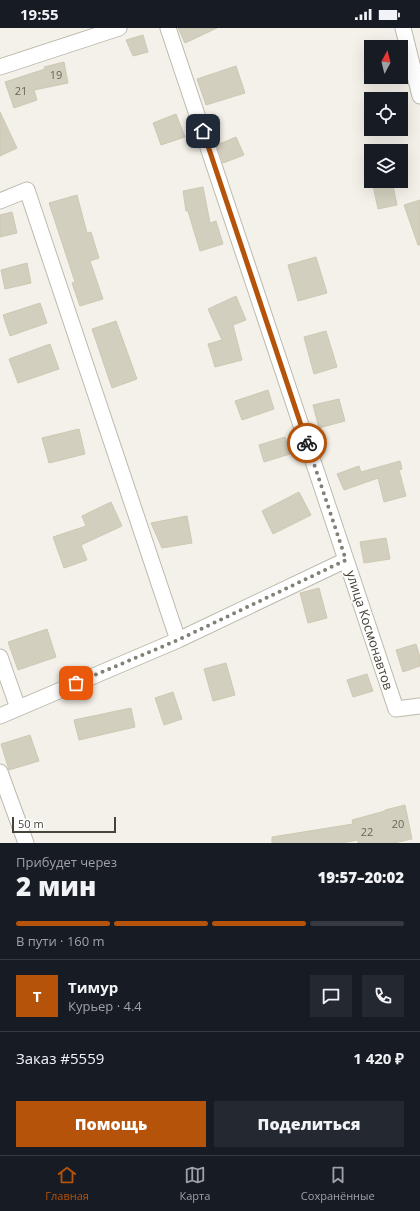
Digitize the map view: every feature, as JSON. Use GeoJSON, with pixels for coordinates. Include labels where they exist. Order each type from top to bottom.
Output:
{"type":"FeatureCollection","features":[{"type":"Feature","properties":{"kind":"street"},"geometry":{"type":"LineString","coordinates":[[0,67],[119,28]]}},
{"type":"Feature","properties":{"kind":"street","name":"улица Космонавтов"},"geometry":{"type":"LineString","coordinates":[[168,28],[396,709],[420,706]]}},
{"type":"Feature","properties":{"kind":"street"},"geometry":{"type":"LineString","coordinates":[[403,28],[420,96]]}},
{"type":"Feature","properties":{"kind":"street"},"geometry":{"type":"LineString","coordinates":[[0,201],[27,190],[178,640]]}},
{"type":"Feature","properties":{"kind":"street"},"geometry":{"type":"LineString","coordinates":[[0,716],[178,640],[346,560]]}},
{"type":"Feature","properties":{"kind":"street"},"geometry":{"type":"LineString","coordinates":[[0,657],[18,708]]}},
{"type":"Feature","properties":{"kind":"street"},"geometry":{"type":"LineString","coordinates":[[0,772],[26,843]]}},
{"type":"Feature","properties":{"kind":"building"},"geometry":{"type":"Polygon","coordinates":[[[178,28],[217,28],[185,43],[178,28]]]}},
{"type":"Feature","properties":{"kind":"building"},"geometry":{"type":"Polygon","coordinates":[[[143,35],[148,52],[133,56],[126,40],[143,35]]]}},
{"type":"Feature","properties":{"kind":"building"},"geometry":{"type":"Polygon","coordinates":[[[64,62],[68,83],[34,90],[37,100],[14,108],[5,82],[45,69],[44,67],[64,62]]]}},
{"type":"Feature","properties":{"kind":"building"},"geometry":{"type":"Polygon","coordinates":[[[236,66],[245,93],[206,105],[197,79],[236,66]]]}},
{"type":"Feature","properties":{"kind":"building"},"geometry":{"type":"Polygon","coordinates":[[[0,112],[17,148],[0,156],[0,112]]]}},
{"type":"Feature","properties":{"kind":"building"},"geometry":{"type":"Polygon","coordinates":[[[176,114],[185,137],[161,145],[153,123],[176,114]]]}},
{"type":"Feature","properties":{"kind":"building"},"geometry":{"type":"Polygon","coordinates":[[[236,137],[244,155],[223,163],[217,145],[236,137]]]}},
{"type":"Feature","properties":{"kind":"building"},"geometry":{"type":"Polygon","coordinates":[[[203,187],[210,223],[216,221],[223,244],[200,251],[188,211],[186,211],[183,191],[203,187]]]}},
{"type":"Feature","properties":{"kind":"building"},"geometry":{"type":"Polygon","coordinates":[[[374,188],[393,188],[397,205],[378,209],[374,188]]]}},
{"type":"Feature","properties":{"kind":"building"},"geometry":{"type":"Polygon","coordinates":[[[77,195],[87,233],[91,232],[99,258],[90,261],[103,299],[80,306],[72,283],[75,282],[49,203],[77,195]]]}},
{"type":"Feature","properties":{"kind":"building"},"geometry":{"type":"Polygon","coordinates":[[[420,200],[420,245],[418,245],[404,205],[420,200]]]}},
{"type":"Feature","properties":{"kind":"building"},"geometry":{"type":"Polygon","coordinates":[[[12,212],[17,233],[0,237],[0,215],[12,212]]]}},
{"type":"Feature","properties":{"kind":"building"},"geometry":{"type":"Polygon","coordinates":[[[316,257],[327,293],[298,301],[288,265],[316,257]]]}},
{"type":"Feature","properties":{"kind":"building"},"geometry":{"type":"Polygon","coordinates":[[[27,263],[31,283],[5,289],[1,270],[27,263]]]}},
{"type":"Feature","properties":{"kind":"building"},"geometry":{"type":"Polygon","coordinates":[[[236,296],[246,320],[233,325],[242,360],[215,367],[208,344],[222,340],[208,309],[236,296]]]}},
{"type":"Feature","properties":{"kind":"building"},"geometry":{"type":"Polygon","coordinates":[[[40,303],[47,323],[10,336],[3,315],[40,303]]]}},
{"type":"Feature","properties":{"kind":"building"},"geometry":{"type":"Polygon","coordinates":[[[116,321],[137,379],[112,388],[92,329],[116,321]]]}},
{"type":"Feature","properties":{"kind":"building"},"geometry":{"type":"Polygon","coordinates":[[[326,331],[337,367],[314,374],[304,337],[326,331]]]}},
{"type":"Feature","properties":{"kind":"building"},"geometry":{"type":"Polygon","coordinates":[[[50,344],[59,369],[18,383],[9,359],[50,344]]]}},
{"type":"Feature","properties":{"kind":"building"},"geometry":{"type":"Polygon","coordinates":[[[268,390],[274,409],[242,420],[235,401],[268,390]]]}},
{"type":"Feature","properties":{"kind":"building"},"geometry":{"type":"Polygon","coordinates":[[[339,399],[345,421],[319,428],[313,405],[339,399]]]}},
{"type":"Feature","properties":{"kind":"building"},"geometry":{"type":"Polygon","coordinates":[[[79,429],[85,454],[49,463],[42,438],[79,429]]]}},
{"type":"Feature","properties":{"kind":"building"},"geometry":{"type":"Polygon","coordinates":[[[285,437],[290,454],[264,462],[259,445],[285,437]]]}},
{"type":"Feature","properties":{"kind":"building"},"geometry":{"type":"Polygon","coordinates":[[[400,461],[402,469],[399,470],[406,496],[384,502],[378,478],[344,490],[337,474],[359,466],[361,472],[400,461]]]}},
{"type":"Feature","properties":{"kind":"building"},"geometry":{"type":"Polygon","coordinates":[[[299,492],[311,515],[273,534],[262,511],[299,492]]]}},
{"type":"Feature","properties":{"kind":"building"},"geometry":{"type":"Polygon","coordinates":[[[111,502],[122,526],[81,545],[87,560],[64,568],[53,537],[86,526],[82,516],[111,502]]]}},
{"type":"Feature","properties":{"kind":"building"},"geometry":{"type":"Polygon","coordinates":[[[187,516],[192,543],[162,548],[151,523],[187,516]]]}},
{"type":"Feature","properties":{"kind":"building"},"geometry":{"type":"Polygon","coordinates":[[[386,538],[390,559],[364,563],[360,542],[386,538]]]}},
{"type":"Feature","properties":{"kind":"building"},"geometry":{"type":"Polygon","coordinates":[[[319,588],[327,618],[308,623],[300,593],[319,588]]]}},
{"type":"Feature","properties":{"kind":"building"},"geometry":{"type":"Polygon","coordinates":[[[47,629],[56,657],[18,670],[8,642],[47,629]]]}},
{"type":"Feature","properties":{"kind":"building"},"geometry":{"type":"Polygon","coordinates":[[[416,644],[420,657],[420,666],[403,672],[396,650],[416,644]]]}},
{"type":"Feature","properties":{"kind":"building"},"geometry":{"type":"Polygon","coordinates":[[[226,663],[235,695],[213,701],[204,669],[226,663]]]}},
{"type":"Feature","properties":{"kind":"building"},"geometry":{"type":"Polygon","coordinates":[[[367,674],[373,691],[353,697],[347,680],[367,674]]]}},
{"type":"Feature","properties":{"kind":"building"},"geometry":{"type":"Polygon","coordinates":[[[173,692],[182,719],[164,725],[155,698],[173,692]]]}},
{"type":"Feature","properties":{"kind":"building"},"geometry":{"type":"Polygon","coordinates":[[[131,708],[135,727],[79,740],[74,720],[131,708]]]}},
{"type":"Feature","properties":{"kind":"building"},"geometry":{"type":"Polygon","coordinates":[[[30,735],[39,761],[9,770],[1,744],[30,735]]]}},
{"type":"Feature","properties":{"kind":"building"},"geometry":{"type":"Polygon","coordinates":[[[405,805],[412,839],[394,843],[358,843],[358,840],[341,843],[272,843],[272,837],[353,824],[352,820],[405,805]]]}},
{"type":"Feature","properties":{"kind":"way so far"},"geometry":{"type":"LineString","coordinates":[[76,683],[178,640],[346,560],[307,443]]}},
{"type":"Feature","properties":{"kind":"route"},"geometry":{"type":"LineString","coordinates":[[203,131],[307,443]]}}]}
